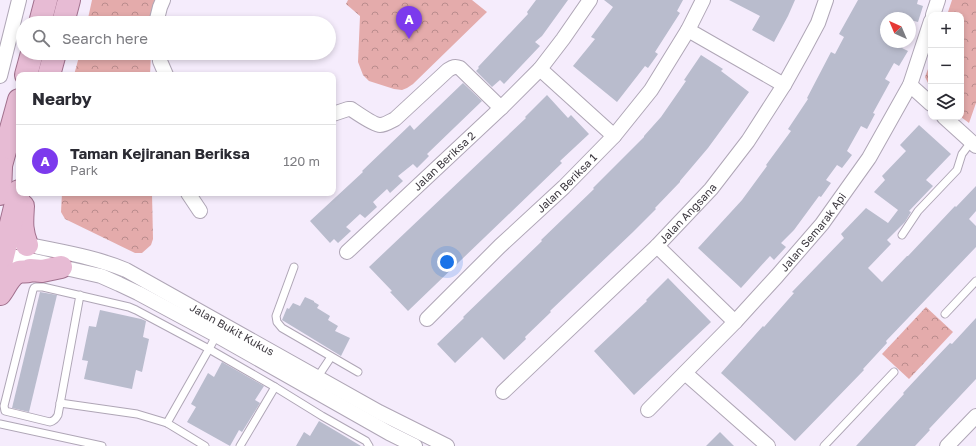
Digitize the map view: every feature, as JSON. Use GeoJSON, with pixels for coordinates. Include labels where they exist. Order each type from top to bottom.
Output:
{"type":"FeatureCollection","features":[{"type":"Feature","properties":{"kind":"main road"},"geometry":{"type":"LineString","coordinates":[[42,16],[46,0]]}},
{"type":"Feature","properties":{"kind":"main road"},"geometry":{"type":"LineString","coordinates":[[65,16],[69,0]]}},
{"type":"Feature","properties":{"kind":"main road"},"geometry":{"type":"LineString","coordinates":[[27,72],[30,60]]}},
{"type":"Feature","properties":{"kind":"main road"},"geometry":{"type":"LineString","coordinates":[[50,72],[53,60]]}},
{"type":"Feature","properties":{"kind":"main road"},"geometry":{"type":"LineString","coordinates":[[0,194],[1,168],[16,111]]}},
{"type":"Feature","properties":{"kind":"main road"},"geometry":{"type":"LineString","coordinates":[[2,249],[19,196]]}},
{"type":"Feature","properties":{"kind":"main road"},"geometry":{"type":"LineString","coordinates":[[21,196],[23,205],[23,236],[27,245]]}},
{"type":"Feature","properties":{"kind":"main road"},"geometry":{"type":"LineString","coordinates":[[0,294],[7,281],[18,272],[30,270],[42,271],[61,267]]}},
{"type":"Feature","properties":{"kind":"street"},"geometry":{"type":"LineString","coordinates":[[0,76],[19,0]]}},
{"type":"Feature","properties":{"kind":"street"},"geometry":{"type":"LineString","coordinates":[[158,16],[163,0]]}},
{"type":"Feature","properties":{"kind":"street","name":"Jalan Beriksa 2"},"geometry":{"type":"LineString","coordinates":[[348,252],[501,108],[540,68],[563,39],[590,0]]}},
{"type":"Feature","properties":{"kind":"street","name":"Jalan Beriksa 1"},"geometry":{"type":"LineString","coordinates":[[427,319],[500,246],[564,187],[614,136],[651,90],[688,30],[703,0]]}},
{"type":"Feature","properties":{"kind":"street","name":"Jalan Angsana"},"geometry":{"type":"LineString","coordinates":[[503,392],[657,246],[716,183],[748,141],[784,85],[818,23],[826,0]]}},
{"type":"Feature","properties":{"kind":"street"},"geometry":{"type":"LineString","coordinates":[[934,12],[938,0]]}},
{"type":"Feature","properties":{"kind":"street"},"geometry":{"type":"LineString","coordinates":[[688,30],[784,85]]}},
{"type":"Feature","properties":{"kind":"street","name":"Jalan Semarak Api"},"geometry":{"type":"LineString","coordinates":[[648,410],[735,322],[822,224],[869,158],[910,85],[928,31]]}},
{"type":"Feature","properties":{"kind":"street"},"geometry":{"type":"LineString","coordinates":[[160,60],[165,72]]}},
{"type":"Feature","properties":{"kind":"street"},"geometry":{"type":"LineString","coordinates":[[336,113],[351,109],[375,124],[380,125],[387,123],[395,119],[448,70],[456,66],[460,68],[501,108]]}},
{"type":"Feature","properties":{"kind":"street"},"geometry":{"type":"LineString","coordinates":[[540,68],[614,136]]}},
{"type":"Feature","properties":{"kind":"street"},"geometry":{"type":"LineString","coordinates":[[910,85],[928,101]]}},
{"type":"Feature","properties":{"kind":"street"},"geometry":{"type":"LineString","coordinates":[[947,120],[974,144]]}},
{"type":"Feature","properties":{"kind":"street"},"geometry":{"type":"LineString","coordinates":[[190,196],[200,211]]}},
{"type":"Feature","properties":{"kind":"street","name":"Jalan Bukit Kukus"},"geometry":{"type":"LineString","coordinates":[[2,249],[27,245],[96,260],[126,270],[219,330],[314,383],[389,433],[415,446]]}},
{"type":"Feature","properties":{"kind":"street"},"geometry":{"type":"LineString","coordinates":[[657,246],[735,322]]}},
{"type":"Feature","properties":{"kind":"street","name":"Jalan Bukit Kukus"},"geometry":{"type":"LineString","coordinates":[[2,249],[61,267],[101,276],[219,330]]}},
{"type":"Feature","properties":{"kind":"street"},"geometry":{"type":"LineString","coordinates":[[685,374],[768,446]]}},
{"type":"Feature","properties":{"kind":"street","name":"Jalan Bukit Kukus"},"geometry":{"type":"LineString","coordinates":[[314,383],[379,412],[448,446]]}},
{"type":"Feature","properties":{"kind":"street"},"geometry":{"type":"LineString","coordinates":[[948,446],[976,416]]}},
{"type":"Feature","properties":{"kind":"lane"},"geometry":{"type":"LineString","coordinates":[[902,235],[918,211],[957,170],[962,154],[974,144]]}},
{"type":"Feature","properties":{"kind":"lane"},"geometry":{"type":"LineString","coordinates":[[294,267],[276,316],[277,322],[282,328],[358,372]]}},
{"type":"Feature","properties":{"kind":"lane"},"geometry":{"type":"LineString","coordinates":[[945,314],[976,281]]}},
{"type":"Feature","properties":{"kind":"lane"},"geometry":{"type":"LineString","coordinates":[[80,295],[58,415],[56,419],[50,422],[5,411],[6,398],[34,288],[36,286],[80,295],[129,307],[209,349],[275,387],[366,441],[369,446]]}},
{"type":"Feature","properties":{"kind":"lane"},"geometry":{"type":"LineString","coordinates":[[167,423],[219,330]]}},
{"type":"Feature","properties":{"kind":"lane"},"geometry":{"type":"LineString","coordinates":[[314,383],[331,357]]}},
{"type":"Feature","properties":{"kind":"lane"},"geometry":{"type":"LineString","coordinates":[[824,446],[894,372]]}},
{"type":"Feature","properties":{"kind":"lane"},"geometry":{"type":"LineString","coordinates":[[240,446],[275,387]]}},
{"type":"Feature","properties":{"kind":"lane"},"geometry":{"type":"LineString","coordinates":[[60,403],[136,414],[167,423],[205,446]]}},
{"type":"Feature","properties":{"kind":"lane"},"geometry":{"type":"LineString","coordinates":[[0,426],[102,446]]}},
{"type":"Feature","properties":{"kind":"green space"},"geometry":{"type":"Polygon","coordinates":[[[92,0],[157,0],[154,16],[89,16],[92,0]]]}},
{"type":"Feature","properties":{"kind":"green space"},"geometry":{"type":"Polygon","coordinates":[[[348,0],[472,0],[487,12],[413,84],[402,90],[369,81],[363,75],[358,62],[360,16],[346,4],[348,0]]]}},
{"type":"Feature","properties":{"kind":"green space"},"geometry":{"type":"Polygon","coordinates":[[[952,0],[976,0],[976,103],[969,123],[964,119],[964,12],[948,12],[952,0]]]}},
{"type":"Feature","properties":{"kind":"green space"},"geometry":{"type":"Polygon","coordinates":[[[78,60],[151,60],[150,72],[75,72],[78,60]]]}},
{"type":"Feature","properties":{"kind":"green space"},"geometry":{"type":"Polygon","coordinates":[[[928,69],[928,83],[925,77],[928,69]]]}},
{"type":"Feature","properties":{"kind":"green space"},"geometry":{"type":"Polygon","coordinates":[[[62,196],[152,196],[153,239],[151,245],[142,253],[135,253],[65,219],[61,212],[62,196]]]}},
{"type":"Feature","properties":{"kind":"green space"},"geometry":{"type":"Polygon","coordinates":[[[926,307],[953,332],[909,379],[882,354],[926,307]]]}},
{"type":"Feature","properties":{"kind":"building"},"geometry":{"type":"Polygon","coordinates":[[[536,0],[568,0],[542,36],[535,42],[540,46],[504,84],[500,80],[492,87],[476,71],[479,68],[478,67],[528,14],[527,12],[536,0]]]}},
{"type":"Feature","properties":{"kind":"building"},"geometry":{"type":"Polygon","coordinates":[[[604,0],[683,0],[677,11],[680,13],[655,52],[658,54],[648,68],[645,66],[617,102],[573,66],[595,39],[591,37],[613,7],[604,0]]]}},
{"type":"Feature","properties":{"kind":"building"},"geometry":{"type":"Polygon","coordinates":[[[729,0],[795,0],[774,42],[752,30],[760,16],[729,0]]]}},
{"type":"Feature","properties":{"kind":"building"},"geometry":{"type":"Polygon","coordinates":[[[858,0],[918,0],[917,4],[923,6],[918,22],[916,22],[916,12],[880,12],[880,48],[902,48],[908,51],[899,66],[894,63],[885,79],[890,82],[873,113],[875,114],[867,129],[861,126],[847,151],[852,155],[842,168],[837,165],[826,180],[831,183],[821,197],[819,196],[794,230],[781,243],[786,247],[774,260],[770,256],[741,288],[698,248],[742,200],[791,131],[788,129],[808,99],[807,98],[831,52],[835,54],[844,37],[839,34],[858,0]]]}},
{"type":"Feature","properties":{"kind":"building"},"geometry":{"type":"Polygon","coordinates":[[[701,55],[723,69],[721,71],[749,92],[708,148],[680,182],[655,208],[656,209],[550,311],[551,312],[525,337],[526,339],[504,360],[482,337],[455,363],[437,344],[594,189],[593,188],[644,137],[661,117],[686,81],[684,80],[701,55]]]}},
{"type":"Feature","properties":{"kind":"building"},"geometry":{"type":"Polygon","coordinates":[[[463,83],[482,101],[427,154],[429,156],[417,168],[413,164],[398,176],[403,181],[390,193],[387,189],[373,202],[377,207],[365,218],[360,214],[346,227],[351,231],[338,243],[334,239],[330,243],[310,221],[363,172],[362,171],[410,125],[414,130],[463,83]]]}},
{"type":"Feature","properties":{"kind":"building"},"geometry":{"type":"Polygon","coordinates":[[[547,95],[568,118],[571,115],[589,134],[560,161],[562,163],[408,311],[390,292],[392,291],[369,267],[526,118],[525,117],[547,95]]]}},
{"type":"Feature","properties":{"kind":"building"},"geometry":{"type":"Polygon","coordinates":[[[919,125],[951,154],[926,180],[933,186],[909,211],[911,212],[905,222],[887,240],[891,244],[868,268],[882,282],[976,186],[976,211],[969,219],[976,226],[976,247],[886,341],[887,343],[863,369],[864,370],[795,441],[721,373],[794,293],[792,292],[844,238],[841,234],[866,208],[888,223],[898,210],[874,192],[885,180],[882,176],[906,151],[900,145],[919,125]]]}},
{"type":"Feature","properties":{"kind":"building"},"geometry":{"type":"Polygon","coordinates":[[[668,278],[711,322],[634,395],[594,351],[647,301],[646,300],[668,278]]]}},
{"type":"Feature","properties":{"kind":"building"},"geometry":{"type":"Polygon","coordinates":[[[40,292],[57,295],[29,412],[12,408],[40,292]]]}},
{"type":"Feature","properties":{"kind":"building"},"geometry":{"type":"Polygon","coordinates":[[[305,297],[314,301],[319,305],[317,308],[330,316],[328,320],[338,326],[335,331],[350,338],[341,356],[282,320],[287,308],[289,309],[293,303],[300,306],[305,297]]]}},
{"type":"Feature","properties":{"kind":"building"},"geometry":{"type":"Polygon","coordinates":[[[100,310],[146,321],[143,337],[149,339],[142,372],[136,370],[132,389],[84,379],[88,361],[82,360],[89,326],[96,327],[100,310]]]}},
{"type":"Feature","properties":{"kind":"building"},"geometry":{"type":"Polygon","coordinates":[[[976,318],[976,379],[915,446],[856,446],[931,363],[950,343],[952,344],[976,318]]]}},
{"type":"Feature","properties":{"kind":"building"},"geometry":{"type":"Polygon","coordinates":[[[222,362],[264,386],[255,400],[260,403],[242,432],[239,430],[230,446],[187,422],[196,407],[191,404],[208,373],[214,377],[222,362]]]}},
{"type":"Feature","properties":{"kind":"building"},"geometry":{"type":"Polygon","coordinates":[[[319,421],[361,446],[296,446],[304,432],[310,436],[319,421]]]}},
{"type":"Feature","properties":{"kind":"building"},"geometry":{"type":"Polygon","coordinates":[[[720,432],[734,446],[706,446],[720,432]]]}},
{"type":"Feature","properties":{"kind":"place","name":"Taman Kejiranan Beriksa"},"geometry":{"type":"Point","coordinates":[409,39]}}]}
